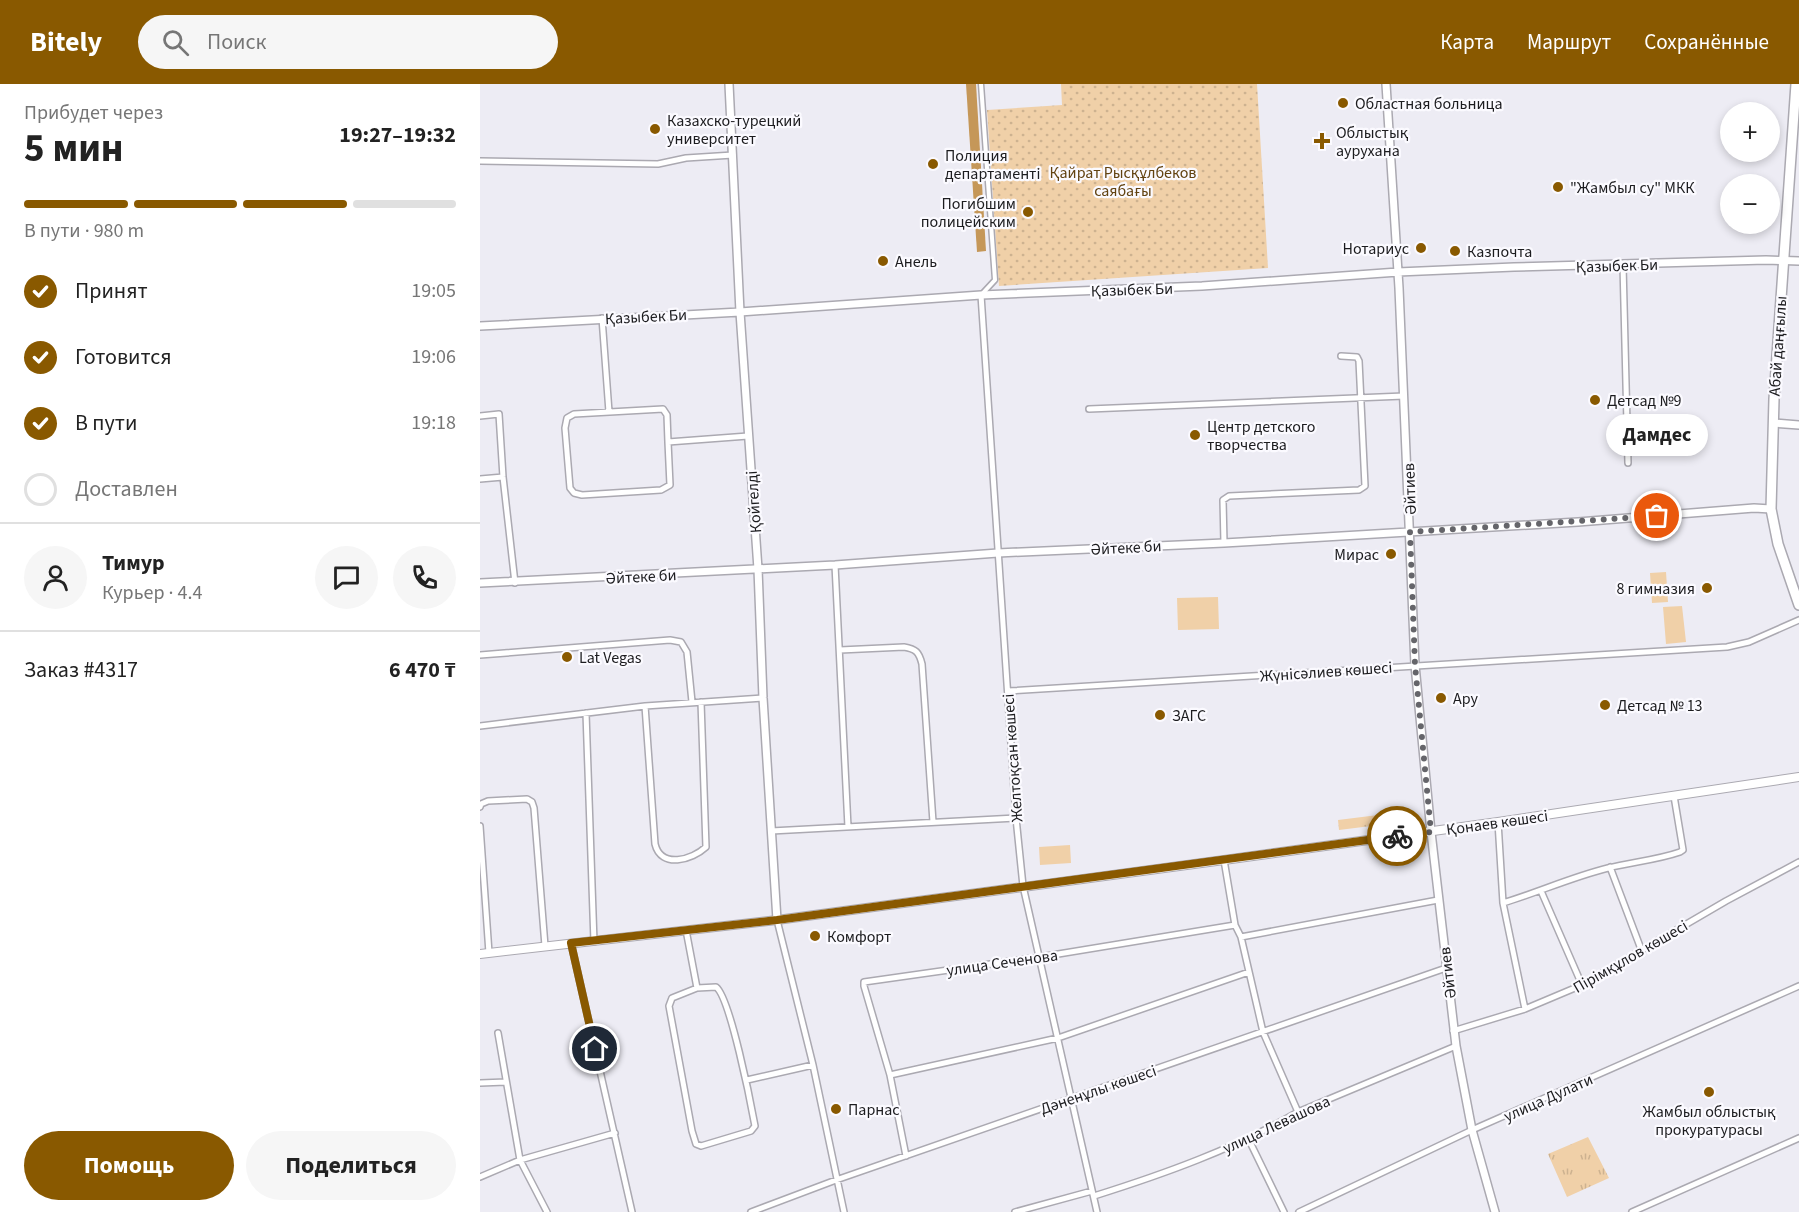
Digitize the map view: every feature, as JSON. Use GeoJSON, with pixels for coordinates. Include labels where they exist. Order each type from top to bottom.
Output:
{"type":"FeatureCollection","features":[{"type":"Feature","properties":{"kind":"main road","name":"Абай даңғылы"},"geometry":{"type":"LineString","coordinates":[[1796,84],[1773,423],[1771,509],[1778,544],[1799,605]]}},
{"type":"Feature","properties":{"kind":"main road","name":"Қонаев көшесі"},"geometry":{"type":"LineString","coordinates":[[484,954],[777,920],[1224,860],[1431,832],[1799,777]]}},
{"type":"Feature","properties":{"kind":"street","name":"Қойгелді"},"geometry":{"type":"LineString","coordinates":[[729,84],[740,312],[758,569],[763,698],[777,920]]}},
{"type":"Feature","properties":{"kind":"street"},"geometry":{"type":"LineString","coordinates":[[981,84],[994,280],[981,295]]}},
{"type":"Feature","properties":{"kind":"street","name":"Әйтиев"},"geometry":{"type":"LineString","coordinates":[[1386,84],[1398,273],[1415,665],[1431,832],[1453,1032],[1472,1130],[1495,1212]]}},
{"type":"Feature","properties":{"kind":"street"},"geometry":{"type":"LineString","coordinates":[[480,161],[658,164],[686,158],[733,155]]}},
{"type":"Feature","properties":{"kind":"street","name":"Қазыбек Би"},"geometry":{"type":"LineString","coordinates":[[480,326],[740,312],[981,295],[1202,286],[1514,267],[1799,261]]}},
{"type":"Feature","properties":{"kind":"street"},"geometry":{"type":"LineString","coordinates":[[1623,265],[1628,463]]}},
{"type":"Feature","properties":{"kind":"street","name":"Желтоқсан көшесі"},"geometry":{"type":"LineString","coordinates":[[981,295],[1016,818],[1023,886],[1097,1212]]}},
{"type":"Feature","properties":{"kind":"street"},"geometry":{"type":"LineString","coordinates":[[602,318],[609,412]]}},
{"type":"Feature","properties":{"kind":"street"},"geometry":{"type":"LineString","coordinates":[[1224,543],[1223,500],[1229,496],[1359,490],[1365,486],[1359,361],[1357,357],[1341,356]]}},
{"type":"Feature","properties":{"kind":"street"},"geometry":{"type":"LineString","coordinates":[[1089,410],[1404,396]]}},
{"type":"Feature","properties":{"kind":"street"},"geometry":{"type":"LineString","coordinates":[[663,409],[667,415],[668,442],[670,485],[661,490],[582,495],[574,494],[570,488],[565,428],[567,418],[574,414],[663,409]]}},
{"type":"Feature","properties":{"kind":"street"},"geometry":{"type":"LineString","coordinates":[[480,416],[499,414],[503,477],[515,583]]}},
{"type":"Feature","properties":{"kind":"street"},"geometry":{"type":"LineString","coordinates":[[1773,423],[1799,425]]}},
{"type":"Feature","properties":{"kind":"street"},"geometry":{"type":"LineString","coordinates":[[668,442],[748,436]]}},
{"type":"Feature","properties":{"kind":"street"},"geometry":{"type":"LineString","coordinates":[[480,479],[503,477]]}},
{"type":"Feature","properties":{"kind":"street","name":"Әйтеке би"},"geometry":{"type":"LineString","coordinates":[[480,584],[835,565],[998,553],[1224,543],[1578,522],[1754,508],[1771,509]]}},
{"type":"Feature","properties":{"kind":"street"},"geometry":{"type":"LineString","coordinates":[[835,565],[848,827]]}},
{"type":"Feature","properties":{"kind":"street","name":"Жүнісәлиев көшесі"},"geometry":{"type":"LineString","coordinates":[[1008,691],[1727,647],[1749,642],[1799,620]]}},
{"type":"Feature","properties":{"kind":"street"},"geometry":{"type":"LineString","coordinates":[[480,655],[670,640],[681,642],[687,652],[692,702]]}},
{"type":"Feature","properties":{"kind":"street"},"geometry":{"type":"LineString","coordinates":[[840,650],[904,647],[913,648],[919,653],[922,664],[933,822]]}},
{"type":"Feature","properties":{"kind":"street"},"geometry":{"type":"LineString","coordinates":[[480,726],[645,706],[763,698]]}},
{"type":"Feature","properties":{"kind":"street"},"geometry":{"type":"LineString","coordinates":[[645,706],[657,852],[664,858],[681,860],[698,855],[706,847],[701,702]]}},
{"type":"Feature","properties":{"kind":"street"},"geometry":{"type":"LineString","coordinates":[[586,713],[594,942]]}},
{"type":"Feature","properties":{"kind":"street"},"geometry":{"type":"LineString","coordinates":[[1503,903],[1610,867],[1680,852],[1683,850],[1674,796]]}},
{"type":"Feature","properties":{"kind":"street"},"geometry":{"type":"LineString","coordinates":[[480,807],[488,801],[527,799],[532,802],[545,946]]}},
{"type":"Feature","properties":{"kind":"street"},"geometry":{"type":"LineString","coordinates":[[771,831],[1016,818]]}},
{"type":"Feature","properties":{"kind":"street"},"geometry":{"type":"LineString","coordinates":[[1498,822],[1503,903],[1525,1009]]}},
{"type":"Feature","properties":{"kind":"street"},"geometry":{"type":"LineString","coordinates":[[480,826],[484,954]]}},
{"type":"Feature","properties":{"kind":"street"},"geometry":{"type":"LineString","coordinates":[[1224,860],[1235,925],[1241,936],[1263,1032],[1298,1112]]}},
{"type":"Feature","properties":{"kind":"street","name":"Пірімқұлов көшесі"},"geometry":{"type":"LineString","coordinates":[[1453,1032],[1525,1009],[1582,985],[1641,949],[1799,862]]}},
{"type":"Feature","properties":{"kind":"street"},"geometry":{"type":"LineString","coordinates":[[1610,867],[1641,949]]}},
{"type":"Feature","properties":{"kind":"street"},"geometry":{"type":"LineString","coordinates":[[1541,891],[1582,985]]}},
{"type":"Feature","properties":{"kind":"street"},"geometry":{"type":"LineString","coordinates":[[1241,936],[1438,900]]}},
{"type":"Feature","properties":{"kind":"street"},"geometry":{"type":"LineString","coordinates":[[777,920],[813,1065],[844,1212]]}},
{"type":"Feature","properties":{"kind":"street","name":"улица Сеченова"},"geometry":{"type":"LineString","coordinates":[[906,1156],[890,1075],[864,982],[1040,957],[1235,925]]}},
{"type":"Feature","properties":{"kind":"street"},"geometry":{"type":"LineString","coordinates":[[686,930],[697,988]]}},
{"type":"Feature","properties":{"kind":"street"},"geometry":{"type":"LineString","coordinates":[[571,943],[632,1212]]}},
{"type":"Feature","properties":{"kind":"street","name":"Дәненұлы көшесі"},"geometry":{"type":"LineString","coordinates":[[751,1212],[836,1180],[1446,968]]}},
{"type":"Feature","properties":{"kind":"street"},"geometry":{"type":"LineString","coordinates":[[890,1075],[1058,1038],[1249,972]]}},
{"type":"Feature","properties":{"kind":"street","name":"улица Дулати"},"geometry":{"type":"LineString","coordinates":[[1299,1212],[1472,1130],[1799,986]]}},
{"type":"Feature","properties":{"kind":"street"},"geometry":{"type":"LineString","coordinates":[[716,987],[720,990],[747,1080],[754,1128],[751,1131],[697,1146],[692,1131],[669,1005],[672,998],[697,988],[716,987]]}},
{"type":"Feature","properties":{"kind":"street"},"geometry":{"type":"LineString","coordinates":[[498,1033],[520,1160],[547,1212]]}},
{"type":"Feature","properties":{"kind":"street","name":"улица Левашова"},"geometry":{"type":"LineString","coordinates":[[1015,1212],[1161,1175],[1248,1138],[1298,1112],[1456,1046]]}},
{"type":"Feature","properties":{"kind":"street"},"geometry":{"type":"LineString","coordinates":[[747,1080],[813,1065]]}},
{"type":"Feature","properties":{"kind":"street"},"geometry":{"type":"LineString","coordinates":[[480,1083],[506,1082]]}},
{"type":"Feature","properties":{"kind":"street"},"geometry":{"type":"LineString","coordinates":[[480,1177],[520,1160],[615,1133]]}},
{"type":"Feature","properties":{"kind":"street"},"geometry":{"type":"LineString","coordinates":[[1248,1138],[1284,1212]]}},
{"type":"Feature","properties":{"kind":"street"},"geometry":{"type":"LineString","coordinates":[[1632,1212],[1799,1138]]}},
{"type":"Feature","properties":{"kind":"green space","name":"Қайрат Рысқұлбеков саябағы"},"geometry":{"type":"Polygon","coordinates":[[[1061,84],[1257,84],[1268,268],[999,286],[987,110],[1062,105],[1061,84]]]}},
{"type":"Feature","properties":{"kind":"green space"},"geometry":{"type":"Polygon","coordinates":[[[1666,572],[1668,602],[1652,603],[1650,573],[1666,572]]]}},
{"type":"Feature","properties":{"kind":"green space"},"geometry":{"type":"Polygon","coordinates":[[[1218,597],[1219,629],[1178,630],[1177,598],[1218,597]]]}},
{"type":"Feature","properties":{"kind":"green space"},"geometry":{"type":"Polygon","coordinates":[[[1682,606],[1686,642],[1666,644],[1663,607],[1682,606]]]}},
{"type":"Feature","properties":{"kind":"green space"},"geometry":{"type":"Polygon","coordinates":[[[1378,815],[1379,825],[1339,830],[1338,820],[1378,815]]]}},
{"type":"Feature","properties":{"kind":"green space"},"geometry":{"type":"Polygon","coordinates":[[[1070,845],[1071,863],[1040,865],[1039,847],[1070,845]]]}},
{"type":"Feature","properties":{"kind":"green space"},"geometry":{"type":"Polygon","coordinates":[[[1588,1137],[1609,1178],[1567,1197],[1548,1154],[1588,1137]]]}},
{"type":"Feature","properties":{"kind":"shaded area"},"geometry":{"type":"Polygon","coordinates":[[[966,84],[976,84],[986,251],[977,252],[966,84]]]}},
{"type":"Feature","properties":{"kind":"way so far"},"geometry":{"type":"LineString","coordinates":[[1397,836],[1431,832],[1415,665],[1410,532],[1657,516]]}},
{"type":"Feature","properties":{"kind":"place","name":"Областная больница"},"geometry":{"type":"Point","coordinates":[1343,103]}},
{"type":"Feature","properties":{"kind":"place","name":"Казахско-турецкий университет"},"geometry":{"type":"Point","coordinates":[655,129]}},
{"type":"Feature","properties":{"kind":"place","name":"Облыстық аурухана"},"geometry":{"type":"Point","coordinates":[1322,141]}},
{"type":"Feature","properties":{"kind":"place","name":"Полиция департаменті"},"geometry":{"type":"Point","coordinates":[933,164]}},
{"type":"Feature","properties":{"kind":"place","name":"\"Жамбыл су\" МКК"},"geometry":{"type":"Point","coordinates":[1558,187]}},
{"type":"Feature","properties":{"kind":"place","name":"Погибшим полицейским"},"geometry":{"type":"Point","coordinates":[1028,212]}},
{"type":"Feature","properties":{"kind":"place","name":"Нотариус"},"geometry":{"type":"Point","coordinates":[1421,248]}},
{"type":"Feature","properties":{"kind":"place","name":"Казпочта"},"geometry":{"type":"Point","coordinates":[1455,251]}},
{"type":"Feature","properties":{"kind":"place","name":"Анель"},"geometry":{"type":"Point","coordinates":[883,261]}},
{"type":"Feature","properties":{"kind":"place","name":"Детсад №9"},"geometry":{"type":"Point","coordinates":[1595,400]}},
{"type":"Feature","properties":{"kind":"place","name":"Центр детского творчества"},"geometry":{"type":"Point","coordinates":[1195,435]}},
{"type":"Feature","properties":{"kind":"place","name":"Дамдес"},"geometry":{"type":"Point","coordinates":[1657,516]}},
{"type":"Feature","properties":{"kind":"place","name":"Мирас"},"geometry":{"type":"Point","coordinates":[1391,554]}},
{"type":"Feature","properties":{"kind":"place","name":"8 гимназия"},"geometry":{"type":"Point","coordinates":[1707,588]}},
{"type":"Feature","properties":{"kind":"place","name":"Lat Vegas"},"geometry":{"type":"Point","coordinates":[567,657]}},
{"type":"Feature","properties":{"kind":"place","name":"Ару"},"geometry":{"type":"Point","coordinates":[1441,698]}},
{"type":"Feature","properties":{"kind":"place","name":"Детсад № 13"},"geometry":{"type":"Point","coordinates":[1605,705]}},
{"type":"Feature","properties":{"kind":"place","name":"ЗАГС"},"geometry":{"type":"Point","coordinates":[1160,715]}},
{"type":"Feature","properties":{"kind":"place","name":"Комфорт"},"geometry":{"type":"Point","coordinates":[815,936]}},
{"type":"Feature","properties":{"kind":"place","name":"Жамбыл облыстық прокуратурасы"},"geometry":{"type":"Point","coordinates":[1709,1092]}},
{"type":"Feature","properties":{"kind":"place","name":"Парнас"},"geometry":{"type":"Point","coordinates":[836,1109]}},
{"type":"Feature","properties":{"kind":"route"},"geometry":{"type":"LineString","coordinates":[[595,1049],[571,943],[777,920],[1397,836]]}}]}
